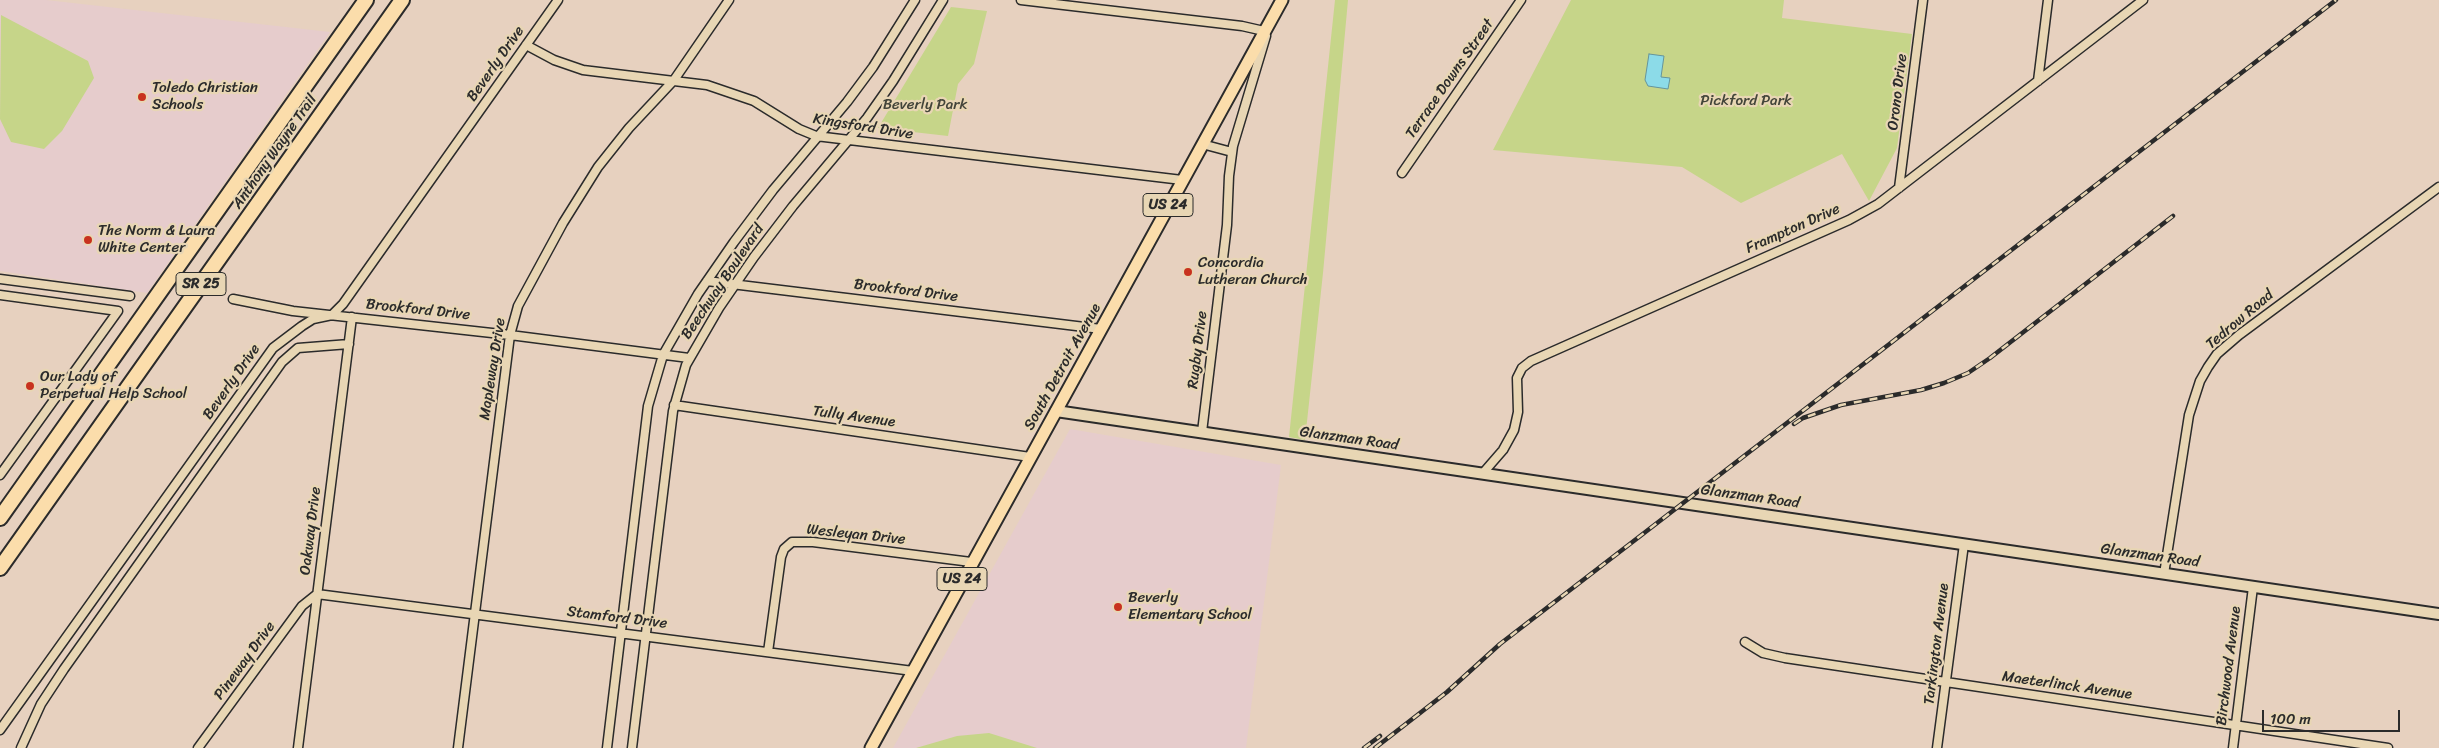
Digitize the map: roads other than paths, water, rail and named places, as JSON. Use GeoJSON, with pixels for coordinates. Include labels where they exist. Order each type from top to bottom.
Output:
{"type":"FeatureCollection","features":[{"type":"Feature","properties":{"kind":"highway","name":"Anthony Wayne Trail"},"geometry":{"type":"LineString","coordinates":[[0,518],[366,0]]}},
{"type":"Feature","properties":{"kind":"highway","name":"Anthony Wayne Trail"},"geometry":{"type":"LineString","coordinates":[[0,568],[402,0]]}},
{"type":"Feature","properties":{"kind":"main road","name":"South Detroit Avenue"},"geometry":{"type":"LineString","coordinates":[[871,748],[971,562],[1282,0]]}},
{"type":"Feature","properties":{"kind":"street","name":"Beverly Drive"},"geometry":{"type":"LineString","coordinates":[[0,730],[273,348],[313,319],[332,315],[343,304],[558,0]]}},
{"type":"Feature","properties":{"kind":"street","name":"Mapleway Drive"},"geometry":{"type":"LineString","coordinates":[[458,748],[510,334],[518,306],[578,199],[629,128],[674,80],[729,0]]}},
{"type":"Feature","properties":{"kind":"street","name":"Beechway Boulevard"},"geometry":{"type":"LineString","coordinates":[[607,748],[648,406],[663,355],[707,281],[768,197],[820,137],[872,67],[915,0]]}},
{"type":"Feature","properties":{"kind":"street","name":"Beechway Boulevard"},"geometry":{"type":"LineString","coordinates":[[632,748],[674,405],[690,358],[735,284],[793,206],[849,141],[893,81],[943,0]]}},
{"type":"Feature","properties":{"kind":"street"},"geometry":{"type":"LineString","coordinates":[[1021,0],[1242,26],[1264,32]]}},
{"type":"Feature","properties":{"kind":"street","name":"Rugby Drive"},"geometry":{"type":"LineString","coordinates":[[1202,432],[1227,225],[1232,152],[1272,17],[1274,0]]}},
{"type":"Feature","properties":{"kind":"street","name":"Terrace Downs Street"},"geometry":{"type":"LineString","coordinates":[[1402,173],[1521,0]]}},
{"type":"Feature","properties":{"kind":"street","name":"Orono Drive"},"geometry":{"type":"LineString","coordinates":[[1899,188],[1923,0]]}},
{"type":"Feature","properties":{"kind":"street"},"geometry":{"type":"LineString","coordinates":[[2038,80],[2048,0]]}},
{"type":"Feature","properties":{"kind":"street","name":"Frampton Drive"},"geometry":{"type":"LineString","coordinates":[[1483,474],[1503,450],[1514,430],[1518,412],[1518,378],[1522,368],[1531,361],[1849,220],[1878,204],[2143,0]]}},
{"type":"Feature","properties":{"kind":"street","name":"Kingsford Drive"},"geometry":{"type":"LineString","coordinates":[[526,45],[554,60],[582,70],[707,85],[754,101],[799,129],[820,137],[1182,180]]}},
{"type":"Feature","properties":{"kind":"street"},"geometry":{"type":"LineString","coordinates":[[1202,144],[1232,152]]}},
{"type":"Feature","properties":{"kind":"street","name":"Tedrow Road"},"geometry":{"type":"LineString","coordinates":[[2164,574],[2189,414],[2200,381],[2208,367],[2218,354],[2239,335],[2439,187]]}},
{"type":"Feature","properties":{"kind":"street"},"geometry":{"type":"LineString","coordinates":[[0,278],[130,296]]}},
{"type":"Feature","properties":{"kind":"street","name":"Brookford Drive"},"geometry":{"type":"LineString","coordinates":[[707,281],[1101,329]]}},
{"type":"Feature","properties":{"kind":"street"},"geometry":{"type":"LineString","coordinates":[[0,295],[118,311],[0,475]]}},
{"type":"Feature","properties":{"kind":"street","name":"Brookford Drive"},"geometry":{"type":"LineString","coordinates":[[233,299],[293,311],[510,334],[690,358]]}},
{"type":"Feature","properties":{"kind":"street","name":"Oakway Drive"},"geometry":{"type":"LineString","coordinates":[[298,748],[352,317]]}},
{"type":"Feature","properties":{"kind":"street","name":"Beverly Drive"},"geometry":{"type":"LineString","coordinates":[[21,748],[41,704],[64,669],[282,362],[298,348],[349,344]]}},
{"type":"Feature","properties":{"kind":"street","name":"Tully Avenue"},"geometry":{"type":"LineString","coordinates":[[674,405],[1030,457]]}},
{"type":"Feature","properties":{"kind":"street","name":"Glanzman Road"},"geometry":{"type":"LineString","coordinates":[[1056,411],[2439,614]]}},
{"type":"Feature","properties":{"kind":"street","name":"Wesleyan Drive"},"geometry":{"type":"LineString","coordinates":[[768,652],[780,556],[784,548],[792,542],[813,542],[971,562]]}},
{"type":"Feature","properties":{"kind":"street","name":"Tarkington Avenue"},"geometry":{"type":"LineString","coordinates":[[1937,748],[1964,544]]}},
{"type":"Feature","properties":{"kind":"street","name":"Birchwood Avenue"},"geometry":{"type":"LineString","coordinates":[[2233,748],[2253,586]]}},
{"type":"Feature","properties":{"kind":"street","name":"Stamford Drive"},"geometry":{"type":"LineString","coordinates":[[317,594],[913,671]]}},
{"type":"Feature","properties":{"kind":"street","name":"Pineway Drive"},"geometry":{"type":"LineString","coordinates":[[198,748],[302,606],[317,594]]}},
{"type":"Feature","properties":{"kind":"street","name":"Maeterlinck Avenue"},"geometry":{"type":"LineString","coordinates":[[1745,642],[1772,656],[2388,748]]}},
{"type":"Feature","properties":{"kind":"water"},"geometry":{"type":"Polygon","coordinates":[[[1649,54],[1664,56],[1661,77],[1670,78],[1668,89],[1648,86],[1645,80],[1649,54]]]}},
{"type":"Feature","properties":{"kind":"railway"},"geometry":{"type":"LineString","coordinates":[[1375,748],[1447,692],[1500,644],[2336,0]]}},
{"type":"Feature","properties":{"kind":"railway"},"geometry":{"type":"LineString","coordinates":[[1794,424],[1803,418],[1841,405],[1921,390],[1968,373],[2173,216]]}},
{"type":"Feature","properties":{"kind":"railway"},"geometry":{"type":"LineString","coordinates":[[1364,748],[1380,736]]}},
{"type":"Feature","properties":{"kind":"place","name":"Toledo Christian Schools"},"geometry":{"type":"Point","coordinates":[142,97]}},
{"type":"Feature","properties":{"kind":"place","name":"The Norm & Laura White Center"},"geometry":{"type":"Point","coordinates":[88,240]}},
{"type":"Feature","properties":{"kind":"place","name":"Concordia Lutheran Church"},"geometry":{"type":"Point","coordinates":[1188,272]}},
{"type":"Feature","properties":{"kind":"place","name":"Our Lady of Perpetual Help School"},"geometry":{"type":"Point","coordinates":[30,386]}},
{"type":"Feature","properties":{"kind":"place","name":"Beverly Elementary School"},"geometry":{"type":"Point","coordinates":[1118,607]}},
{"type":"Feature","properties":{"kind":"park label","name":"Pickford Park"},"geometry":{"type":"Point","coordinates":[1746,101]}},
{"type":"Feature","properties":{"kind":"park label","name":"Beverly Park"},"geometry":{"type":"Point","coordinates":[925,105]}}]}
